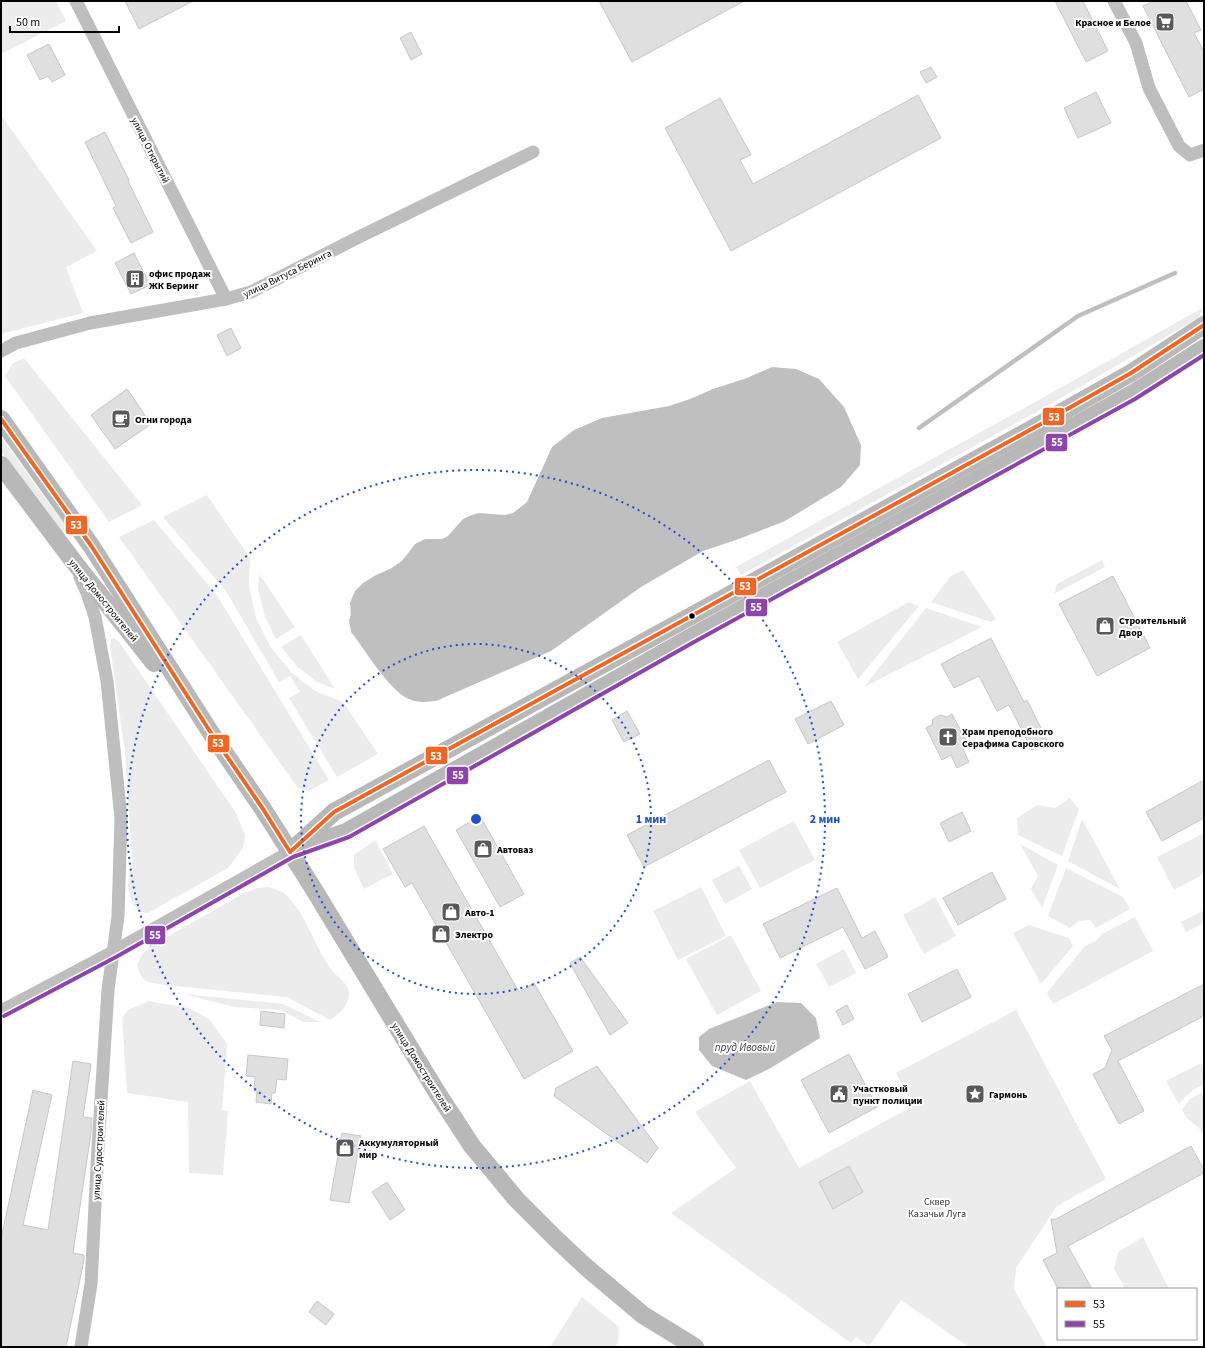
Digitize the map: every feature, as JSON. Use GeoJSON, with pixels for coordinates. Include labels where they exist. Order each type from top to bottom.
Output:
{"type":"FeatureCollection","features":[{"type":"Feature","properties":{"kind":"main road"},"geometry":{"type":"LineString","coordinates":[[290,852],[334,812],[1040,425],[1131,373],[1204,324]]}},
{"type":"Feature","properties":{"kind":"main road"},"geometry":{"type":"LineString","coordinates":[[290,852],[346,832],[691,637],[1132,394],[1204,348]]}},
{"type":"Feature","properties":{"kind":"main road","name":"улица Домостроителей"},"geometry":{"type":"LineString","coordinates":[[1,420],[92,547],[211,733],[263,809],[438,1094],[477,1152],[517,1200],[586,1267],[643,1315],[695,1347]]}},
{"type":"Feature","properties":{"kind":"main road","name":"улица Домостроителей"},"geometry":{"type":"LineString","coordinates":[[1,465],[74,562],[211,733]]}},
{"type":"Feature","properties":{"kind":"street","name":"улица Открытий"},"geometry":{"type":"LineString","coordinates":[[76,1],[226,299]]}},
{"type":"Feature","properties":{"kind":"street"},"geometry":{"type":"LineString","coordinates":[[1114,1],[1136,43],[1149,88],[1179,146],[1190,155],[1204,150]]}},
{"type":"Feature","properties":{"kind":"street","name":"улица Витуса Беринга"},"geometry":{"type":"LineString","coordinates":[[1,351],[16,343],[90,324],[240,296],[257,289],[359,237],[533,152]]}},
{"type":"Feature","properties":{"kind":"street","name":"улица Судостроителей"},"geometry":{"type":"LineString","coordinates":[[74,562],[95,617],[106,681],[122,818],[118,916],[109,981],[91,1284],[81,1347]]}},
{"type":"Feature","properties":{"kind":"street"},"geometry":{"type":"LineString","coordinates":[[1,1011],[113,952],[290,852]]}},
{"type":"Feature","properties":{"kind":"green space"},"geometry":{"type":"Polygon","coordinates":[[[1,1],[56,1],[66,21],[1,54],[1,1]]]}},
{"type":"Feature","properties":{"kind":"green space"},"geometry":{"type":"Polygon","coordinates":[[[1,115],[97,251],[66,267],[83,313],[1,334],[1,115]]]}},
{"type":"Feature","properties":{"kind":"green space"},"geometry":{"type":"Polygon","coordinates":[[[1204,307],[1198,318],[1049,405],[741,575],[736,567],[1037,401],[1204,307]]]}},
{"type":"Feature","properties":{"kind":"green space"},"geometry":{"type":"Polygon","coordinates":[[[24,358],[142,505],[109,522],[5,376],[12,364],[24,358]]]}},
{"type":"Feature","properties":{"kind":"green space"},"geometry":{"type":"Polygon","coordinates":[[[1,437],[66,527],[66,532],[63,534],[58,533],[1,452],[1,437]]]}},
{"type":"Feature","properties":{"kind":"green space"},"geometry":{"type":"Polygon","coordinates":[[[207,495],[250,558],[249,585],[256,618],[271,648],[292,673],[315,691],[343,702],[378,754],[337,777],[289,698],[300,692],[290,676],[279,682],[226,591],[163,517],[207,495]]]}},
{"type":"Feature","properties":{"kind":"green space"},"geometry":{"type":"Polygon","coordinates":[[[154,520],[218,597],[329,780],[309,791],[298,788],[119,537],[154,520]]]}},
{"type":"Feature","properties":{"kind":"green space"},"geometry":{"type":"Polygon","coordinates":[[[1102,560],[1105,567],[1054,594],[1057,584],[1102,560]]]}},
{"type":"Feature","properties":{"kind":"green space"},"geometry":{"type":"Polygon","coordinates":[[[963,570],[996,619],[991,622],[931,602],[951,576],[963,570]]]}},
{"type":"Feature","properties":{"kind":"green space"},"geometry":{"type":"Polygon","coordinates":[[[259,574],[295,627],[276,639],[265,617],[258,589],[259,574]]]}},
{"type":"Feature","properties":{"kind":"green space"},"geometry":{"type":"Polygon","coordinates":[[[909,602],[919,606],[858,679],[837,642],[909,602]]]}},
{"type":"Feature","properties":{"kind":"green space"},"geometry":{"type":"Polygon","coordinates":[[[926,608],[982,627],[864,687],[926,608]]]}},
{"type":"Feature","properties":{"kind":"green space"},"geometry":{"type":"Polygon","coordinates":[[[301,635],[335,689],[317,682],[298,667],[281,647],[301,635]]]}},
{"type":"Feature","properties":{"kind":"green space"},"geometry":{"type":"Polygon","coordinates":[[[114,638],[119,642],[236,813],[245,835],[243,848],[228,868],[148,913],[140,912],[132,903],[128,886],[132,860],[125,752],[110,646],[111,639],[114,638]]]}},
{"type":"Feature","properties":{"kind":"green space"},"geometry":{"type":"Polygon","coordinates":[[[1070,798],[1079,809],[1062,856],[1018,835],[1017,818],[1037,805],[1055,808],[1070,798]]]}},
{"type":"Feature","properties":{"kind":"green space"},"geometry":{"type":"Polygon","coordinates":[[[1082,819],[1120,889],[1068,861],[1082,819]]]}},
{"type":"Feature","properties":{"kind":"green space"},"geometry":{"type":"Polygon","coordinates":[[[794,821],[815,860],[760,888],[739,850],[794,821]]]}},
{"type":"Feature","properties":{"kind":"green space"},"geometry":{"type":"Polygon","coordinates":[[[1204,833],[1204,874],[1174,890],[1157,857],[1204,833]]]}},
{"type":"Feature","properties":{"kind":"green space"},"geometry":{"type":"Polygon","coordinates":[[[375,840],[393,874],[364,889],[354,868],[354,855],[375,840]]]}},
{"type":"Feature","properties":{"kind":"green space"},"geometry":{"type":"Polygon","coordinates":[[[1020,844],[1058,865],[1042,908],[1031,889],[1038,876],[1020,844]]]}},
{"type":"Feature","properties":{"kind":"green space"},"geometry":{"type":"Polygon","coordinates":[[[739,866],[752,889],[725,904],[712,880],[739,866]]]}},
{"type":"Feature","properties":{"kind":"green space"},"geometry":{"type":"Polygon","coordinates":[[[1066,868],[1123,897],[1130,909],[1096,928],[1090,920],[1079,921],[1070,928],[1048,916],[1066,868]]]}},
{"type":"Feature","properties":{"kind":"green space"},"geometry":{"type":"Polygon","coordinates":[[[269,887],[280,891],[293,903],[300,912],[325,960],[333,972],[347,986],[349,997],[346,1005],[330,1020],[287,997],[165,985],[146,981],[141,976],[137,965],[143,953],[153,945],[244,893],[257,888],[269,887]]]}},
{"type":"Feature","properties":{"kind":"green space"},"geometry":{"type":"Polygon","coordinates":[[[701,887],[726,936],[678,960],[653,911],[701,887]]]}},
{"type":"Feature","properties":{"kind":"green space"},"geometry":{"type":"Polygon","coordinates":[[[935,897],[956,936],[924,954],[903,915],[935,897]]]}},
{"type":"Feature","properties":{"kind":"green space"},"geometry":{"type":"Polygon","coordinates":[[[1204,910],[1204,923],[1186,932],[1181,922],[1204,910]]]}},
{"type":"Feature","properties":{"kind":"green space"},"geometry":{"type":"Polygon","coordinates":[[[1135,917],[1153,951],[1053,1004],[1047,993],[1084,947],[1097,940],[1102,934],[1135,917]]]}},
{"type":"Feature","properties":{"kind":"green space"},"geometry":{"type":"Polygon","coordinates":[[[1029,925],[1069,938],[1073,946],[1041,984],[1013,933],[1029,925]]]}},
{"type":"Feature","properties":{"kind":"green space"},"geometry":{"type":"Polygon","coordinates":[[[731,935],[761,991],[717,1015],[686,959],[731,935]]]}},
{"type":"Feature","properties":{"kind":"green space"},"geometry":{"type":"Polygon","coordinates":[[[844,949],[856,973],[829,987],[816,964],[844,949]]]}},
{"type":"Feature","properties":{"kind":"green space"},"geometry":{"type":"Polygon","coordinates":[[[183,994],[283,1004],[320,1022],[303,1022],[281,1010],[234,1007],[183,994]]]}},
{"type":"Feature","properties":{"kind":"green space"},"geometry":{"type":"Polygon","coordinates":[[[148,1001],[189,1008],[209,1019],[227,1044],[222,1110],[228,1111],[223,1175],[189,1173],[188,1102],[127,1093],[122,1018],[128,1010],[148,1001]]]}},
{"type":"Feature","properties":{"kind":"green space","name":"Сквер Казачьи Луга"},"geometry":{"type":"Polygon","coordinates":[[[1016,1010],[1106,1179],[1057,1206],[1016,1268],[1014,1289],[1047,1347],[969,1347],[901,1300],[869,1346],[856,1337],[851,1343],[671,1213],[736,1168],[695,1112],[750,1081],[799,1168],[913,1106],[896,1073],[1016,1010]]]}},
{"type":"Feature","properties":{"kind":"green space"},"geometry":{"type":"Polygon","coordinates":[[[1201,1063],[1204,1068],[1204,1086],[1193,1090],[1179,1104],[1166,1081],[1201,1063]]]}},
{"type":"Feature","properties":{"kind":"green space"},"geometry":{"type":"Polygon","coordinates":[[[1204,1093],[1204,1133],[1186,1117],[1182,1110],[1190,1099],[1204,1093]]]}},
{"type":"Feature","properties":{"kind":"green space"},"geometry":{"type":"Polygon","coordinates":[[[1143,1237],[1168,1288],[1124,1288],[1114,1269],[1118,1252],[1143,1237]]]}},
{"type":"Feature","properties":{"kind":"green space"},"geometry":{"type":"Polygon","coordinates":[[[582,1297],[619,1327],[618,1343],[615,1347],[550,1347],[582,1297]]]}},
{"type":"Feature","properties":{"kind":"water"},"geometry":{"type":"Polygon","coordinates":[[[772,367],[796,369],[819,379],[844,407],[861,445],[860,465],[841,487],[785,521],[703,551],[641,587],[551,651],[436,701],[416,701],[402,695],[386,679],[351,632],[349,621],[351,614],[350,603],[355,591],[363,583],[402,561],[415,544],[425,539],[442,539],[448,536],[463,519],[469,516],[478,513],[505,515],[513,513],[527,502],[552,447],[574,430],[602,418],[669,406],[747,378],[772,367]]]}},
{"type":"Feature","properties":{"kind":"water","name":"пруд Ивовый"},"geometry":{"type":"Polygon","coordinates":[[[777,1002],[801,1003],[816,1018],[820,1038],[769,1069],[746,1080],[712,1066],[699,1050],[699,1037],[709,1029],[777,1002]]]}},
{"type":"Feature","properties":{"kind":"building"},"geometry":{"type":"Polygon","coordinates":[[[125,1],[193,1],[139,29],[125,1]]]}},
{"type":"Feature","properties":{"kind":"building"},"geometry":{"type":"Polygon","coordinates":[[[599,1],[744,1],[632,62],[599,1]]]}},
{"type":"Feature","properties":{"kind":"building"},"geometry":{"type":"Polygon","coordinates":[[[1055,1],[1083,1],[1108,51],[1086,62],[1055,1]]]}},
{"type":"Feature","properties":{"kind":"building"},"geometry":{"type":"Polygon","coordinates":[[[1153,1],[1186,1],[1201,30],[1194,33],[1204,51],[1204,89],[1189,97],[1143,6],[1153,1]]]}},
{"type":"Feature","properties":{"kind":"building"},"geometry":{"type":"Polygon","coordinates":[[[411,32],[422,54],[411,60],[400,38],[411,32]]]}},
{"type":"Feature","properties":{"kind":"building"},"geometry":{"type":"Polygon","coordinates":[[[49,44],[65,75],[52,82],[48,76],[40,80],[27,55],[49,44]]]}},
{"type":"Feature","properties":{"kind":"building"},"geometry":{"type":"Polygon","coordinates":[[[931,67],[937,77],[926,83],[920,72],[931,67]]]}},
{"type":"Feature","properties":{"kind":"building"},"geometry":{"type":"Polygon","coordinates":[[[1096,92],[1111,123],[1078,138],[1064,108],[1096,92]]]}},
{"type":"Feature","properties":{"kind":"building"},"geometry":{"type":"Polygon","coordinates":[[[918,95],[941,138],[731,251],[665,128],[720,98],[751,155],[740,160],[753,184],[918,95]]]}},
{"type":"Feature","properties":{"kind":"building"},"geometry":{"type":"Polygon","coordinates":[[[105,132],[153,232],[131,243],[113,208],[116,206],[85,142],[105,132]]]}},
{"type":"Feature","properties":{"kind":"building","name":"офис продаж ЖК Беринг"},"geometry":{"type":"Polygon","coordinates":[[[134,253],[150,285],[131,294],[115,263],[134,253]]]}},
{"type":"Feature","properties":{"kind":"building"},"geometry":{"type":"Polygon","coordinates":[[[231,328],[241,348],[227,356],[217,335],[231,328]]]}},
{"type":"Feature","properties":{"kind":"building","name":"Огни города"},"geometry":{"type":"Polygon","coordinates":[[[127,389],[151,424],[115,449],[91,415],[127,389]]]}},
{"type":"Feature","properties":{"kind":"building","name":"Строительный Двор"},"geometry":{"type":"Polygon","coordinates":[[[1113,576],[1150,648],[1097,676],[1059,604],[1113,576]]]}},
{"type":"Feature","properties":{"kind":"building"},"geometry":{"type":"Polygon","coordinates":[[[991,638],[1024,702],[1027,700],[1048,742],[1032,750],[1009,705],[997,711],[979,676],[954,688],[941,664],[991,638]]]}},
{"type":"Feature","properties":{"kind":"building"},"geometry":{"type":"Polygon","coordinates":[[[831,701],[844,725],[808,744],[795,719],[831,701]]]}},
{"type":"Feature","properties":{"kind":"building"},"geometry":{"type":"Polygon","coordinates":[[[627,711],[640,734],[624,742],[612,720],[627,711]]]}},
{"type":"Feature","properties":{"kind":"building","name":"Храм преподобного Серафима Саровского"},"geometry":{"type":"Polygon","coordinates":[[[952,714],[969,746],[963,749],[969,762],[957,768],[951,755],[942,760],[926,728],[932,725],[933,719],[940,715],[947,717],[952,714]]]}},
{"type":"Feature","properties":{"kind":"building"},"geometry":{"type":"Polygon","coordinates":[[[769,760],[786,792],[644,867],[627,835],[769,760]]]}},
{"type":"Feature","properties":{"kind":"building"},"geometry":{"type":"Polygon","coordinates":[[[1204,780],[1204,818],[1162,841],[1146,812],[1204,780]]]}},
{"type":"Feature","properties":{"kind":"building"},"geometry":{"type":"Polygon","coordinates":[[[962,812],[971,831],[949,842],[940,823],[962,812]]]}},
{"type":"Feature","properties":{"kind":"building","name":"Автоваз"},"geometry":{"type":"Polygon","coordinates":[[[480,816],[524,894],[500,907],[456,830],[480,816]]]}},
{"type":"Feature","properties":{"kind":"building"},"geometry":{"type":"Polygon","coordinates":[[[424,826],[519,992],[534,983],[573,1051],[524,1079],[412,883],[405,887],[383,849],[424,826]]]}},
{"type":"Feature","properties":{"kind":"building"},"geometry":{"type":"Polygon","coordinates":[[[992,872],[1006,899],[958,925],[943,898],[992,872]]]}},
{"type":"Feature","properties":{"kind":"building"},"geometry":{"type":"Polygon","coordinates":[[[837,888],[862,938],[875,931],[888,957],[865,969],[843,927],[780,958],[763,924],[837,888]]]}},
{"type":"Feature","properties":{"kind":"building"},"geometry":{"type":"Polygon","coordinates":[[[580,957],[628,1023],[610,1035],[570,963],[580,957]]]}},
{"type":"Feature","properties":{"kind":"building"},"geometry":{"type":"Polygon","coordinates":[[[957,969],[971,997],[922,1022],[908,994],[957,969]]]}},
{"type":"Feature","properties":{"kind":"building"},"geometry":{"type":"Polygon","coordinates":[[[1204,984],[1204,1016],[1118,1061],[1144,1111],[1119,1124],[1093,1074],[1105,1068],[1112,1050],[1104,1036],[1204,984]]]}},
{"type":"Feature","properties":{"kind":"building"},"geometry":{"type":"Polygon","coordinates":[[[847,1005],[854,1019],[843,1025],[836,1011],[847,1005]]]}},
{"type":"Feature","properties":{"kind":"building"},"geometry":{"type":"Polygon","coordinates":[[[261,1011],[285,1014],[284,1028],[260,1025],[261,1011]]]}},
{"type":"Feature","properties":{"kind":"building","name":"Участковый пункт полиции"},"geometry":{"type":"Polygon","coordinates":[[[849,1054],[877,1107],[829,1133],[801,1080],[849,1054]]]}},
{"type":"Feature","properties":{"kind":"building"},"geometry":{"type":"Polygon","coordinates":[[[248,1055],[288,1059],[286,1080],[277,1079],[275,1093],[272,1093],[271,1104],[256,1102],[257,1091],[254,1091],[255,1077],[246,1076],[248,1055]]]}},
{"type":"Feature","properties":{"kind":"building"},"geometry":{"type":"Polygon","coordinates":[[[73,1061],[91,1064],[83,1117],[92,1118],[73,1253],[84,1255],[84,1260],[66,1347],[1,1347],[1,1239],[33,1090],[52,1095],[23,1225],[48,1230],[73,1061]]]}},
{"type":"Feature","properties":{"kind":"building"},"geometry":{"type":"Polygon","coordinates":[[[597,1066],[658,1148],[647,1163],[554,1096],[556,1088],[597,1066]]]}},
{"type":"Feature","properties":{"kind":"building"},"geometry":{"type":"Polygon","coordinates":[[[342,1133],[361,1136],[349,1203],[330,1200],[342,1133]]]}},
{"type":"Feature","properties":{"kind":"building"},"geometry":{"type":"Polygon","coordinates":[[[1191,1146],[1204,1170],[1204,1173],[1068,1246],[1091,1288],[1057,1288],[1043,1260],[1057,1253],[1051,1219],[1054,1220],[1191,1146]]]}},
{"type":"Feature","properties":{"kind":"building"},"geometry":{"type":"Polygon","coordinates":[[[849,1166],[863,1192],[833,1209],[819,1182],[849,1166]]]}},
{"type":"Feature","properties":{"kind":"building"},"geometry":{"type":"Polygon","coordinates":[[[387,1182],[405,1210],[390,1220],[372,1192],[387,1182]]]}},
{"type":"Feature","properties":{"kind":"building"},"geometry":{"type":"Polygon","coordinates":[[[317,1301],[334,1314],[326,1325],[309,1312],[317,1301]]]}},
{"type":"Feature","properties":{"kind":"waterway"},"geometry":{"type":"LineString","coordinates":[[919,428],[1078,316],[1175,273]]}},
{"type":"Feature","properties":{"kind":"transit line","name":"53"},"geometry":{"type":"LineString","coordinates":[[290,852],[334,812],[1039,425],[1131,373],[1204,325]]}},
{"type":"Feature","properties":{"kind":"transit line","name":"55"},"geometry":{"type":"LineString","coordinates":[[4,1016],[116,957],[293,857],[349,837],[694,642],[1135,399],[1204,355]]}},
{"type":"Feature","properties":{"kind":"transit line","name":"53"},"geometry":{"type":"LineString","coordinates":[[1,419],[92,547],[211,733],[263,809],[290,852]]}},
{"type":"Feature","properties":{"kind":"place","name":"Красное и Белое"},"geometry":{"type":"Point","coordinates":[1165,22]}},
{"type":"Feature","properties":{"kind":"place","name":"офис продаж ЖК Беринг"},"geometry":{"type":"Point","coordinates":[135,279]}},
{"type":"Feature","properties":{"kind":"place","name":"Огни города"},"geometry":{"type":"Point","coordinates":[121,419]}},
{"type":"Feature","properties":{"kind":"place","name":"Строительный Двор"},"geometry":{"type":"Point","coordinates":[1105,626]}},
{"type":"Feature","properties":{"kind":"place","name":"Храм преподобного Серафима Саровского"},"geometry":{"type":"Point","coordinates":[948,737]}},
{"type":"Feature","properties":{"kind":"place","name":"Автоваз"},"geometry":{"type":"Point","coordinates":[483,849]}},
{"type":"Feature","properties":{"kind":"place","name":"Авто-1"},"geometry":{"type":"Point","coordinates":[451,912]}},
{"type":"Feature","properties":{"kind":"place","name":"Электро"},"geometry":{"type":"Point","coordinates":[441,934]}},
{"type":"Feature","properties":{"kind":"place","name":"Участковый пункт полиции"},"geometry":{"type":"Point","coordinates":[839,1094]}},
{"type":"Feature","properties":{"kind":"place","name":"Гармонь"},"geometry":{"type":"Point","coordinates":[975,1094]}},
{"type":"Feature","properties":{"kind":"place","name":"Аккумуляторный мир"},"geometry":{"type":"Point","coordinates":[345,1148]}}]}
